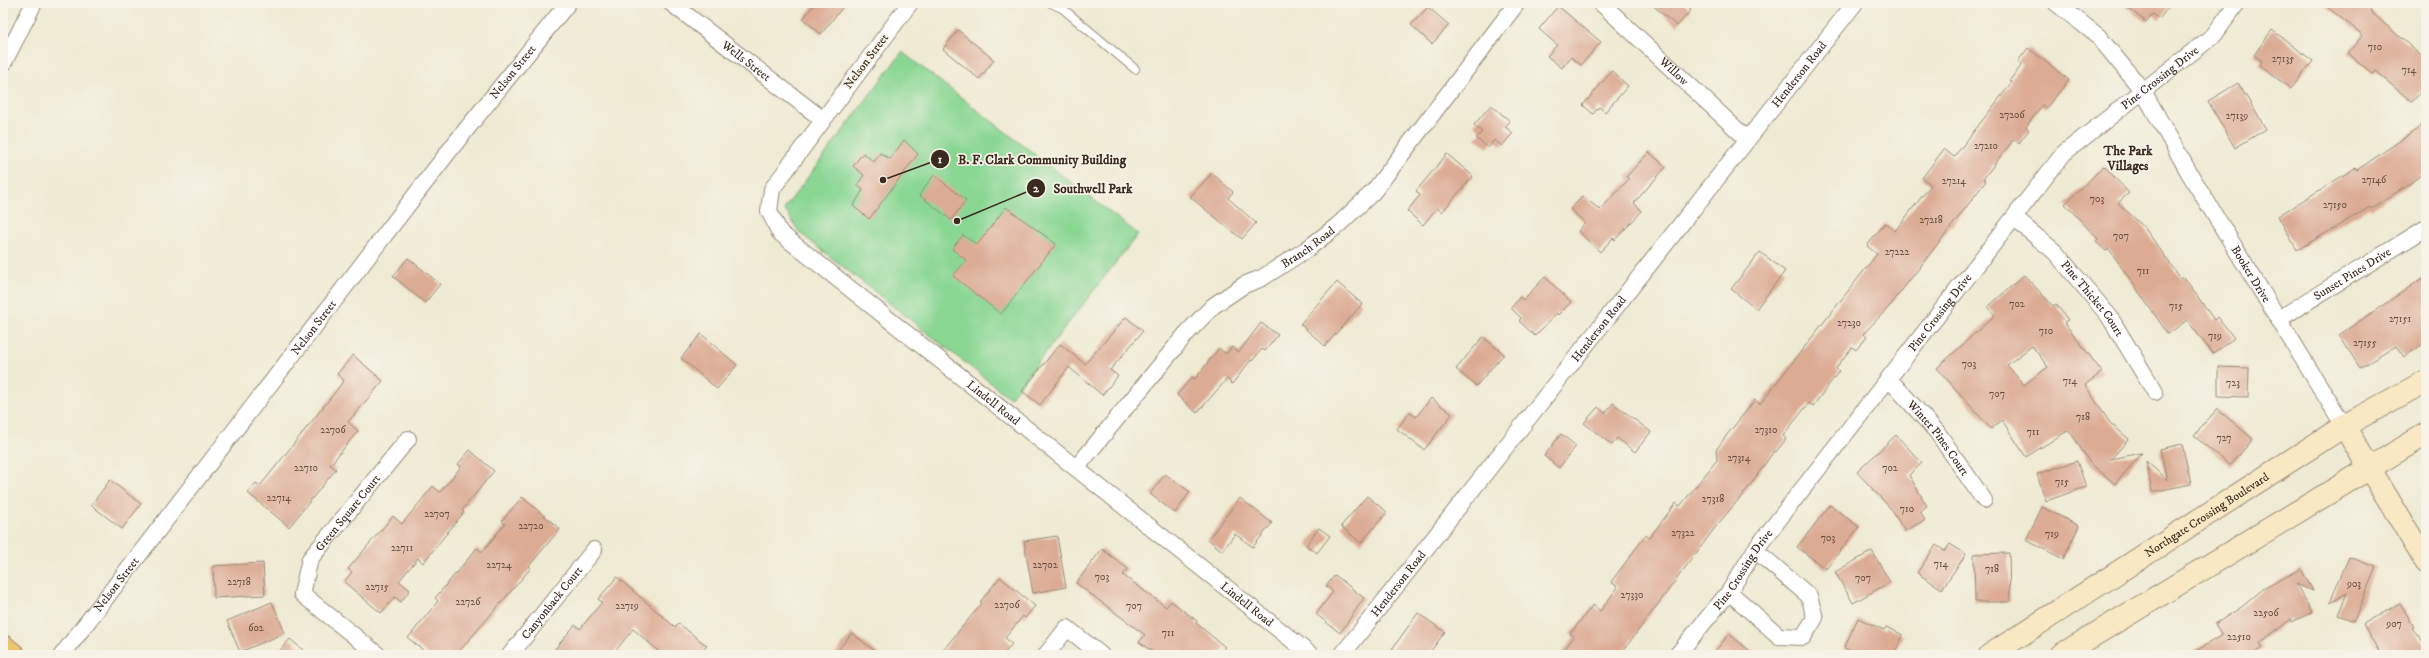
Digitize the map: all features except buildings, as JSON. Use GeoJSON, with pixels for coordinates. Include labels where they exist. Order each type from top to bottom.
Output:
{"type":"FeatureCollection","features":[{"type":"Feature","properties":{"kind":"highway"},"geometry":{"type":"LineString","coordinates":[[3,646],[14,655]]}},
{"type":"Feature","properties":{"kind":"main road","name":"Northgate Crossing Boulevard"},"geometry":{"type":"LineString","coordinates":[[1990,655],[2344,426],[2426,381]]}},
{"type":"Feature","properties":{"kind":"main road","name":"Booker Drive"},"geometry":{"type":"LineString","coordinates":[[2344,426],[2426,562]]}},
{"type":"Feature","properties":{"kind":"main road"},"geometry":{"type":"LineString","coordinates":[[2062,655],[2426,434]]}},
{"type":"Feature","properties":{"kind":"street"},"geometry":{"type":"LineString","coordinates":[[3,64],[34,3]]}},
{"type":"Feature","properties":{"kind":"street","name":"Nelson Street"},"geometry":{"type":"LineString","coordinates":[[62,655],[448,153],[568,3]]}},
{"type":"Feature","properties":{"kind":"street","name":"Nelson Street"},"geometry":{"type":"LineString","coordinates":[[822,119],[910,3]]}},
{"type":"Feature","properties":{"kind":"street","name":"Branch Road"},"geometry":{"type":"LineString","coordinates":[[1077,467],[1186,334],[1213,306],[1244,285],[1262,278],[1307,249],[1337,226],[1373,192],[1517,3]]}},
{"type":"Feature","properties":{"kind":"street","name":"Willow"},"geometry":{"type":"LineString","coordinates":[[1601,3],[1747,139]]}},
{"type":"Feature","properties":{"kind":"street","name":"Henderson Road"},"geometry":{"type":"LineString","coordinates":[[1342,655],[1855,3]]}},
{"type":"Feature","properties":{"kind":"street","name":"Booker Drive"},"geometry":{"type":"LineString","coordinates":[[2056,3],[2098,36],[2143,91],[2191,176],[2344,426]]}},
{"type":"Feature","properties":{"kind":"street","name":"Pine Crossing Drive"},"geometry":{"type":"LineString","coordinates":[[1677,655],[1729,592],[1756,550],[2064,153],[2214,34],[2237,3]]}},
{"type":"Feature","properties":{"kind":"street","name":"Wells Street"},"geometry":{"type":"LineString","coordinates":[[681,6],[822,119]]}},
{"type":"Feature","properties":{"kind":"street","name":"Lindell Road"},"geometry":{"type":"LineString","coordinates":[[822,119],[772,188],[769,211],[780,233],[1077,467],[1311,655]]}},
{"type":"Feature","properties":{"kind":"street","name":"Pine Thicket Court"},"geometry":{"type":"LineString","coordinates":[[2014,218],[2056,252],[2109,316],[2155,392]]}},
{"type":"Feature","properties":{"kind":"street","name":"Sunset Pines Drive"},"geometry":{"type":"LineString","coordinates":[[2279,319],[2426,228]]}},
{"type":"Feature","properties":{"kind":"street","name":"Winter Pines Court"},"geometry":{"type":"LineString","coordinates":[[1889,379],[1937,432],[1984,500]]}},
{"type":"Feature","properties":{"kind":"street","name":"Green Square Court"},"geometry":{"type":"LineString","coordinates":[[378,655],[302,594],[310,559],[408,439]]}},
{"type":"Feature","properties":{"kind":"street","name":"Canyonback Court"},"geometry":{"type":"LineString","coordinates":[[510,655],[594,550]]}},
{"type":"Feature","properties":{"kind":"street"},"geometry":{"type":"LineString","coordinates":[[1729,592],[1779,636],[1803,637],[1815,618],[1809,596],[1756,550]]}},
{"type":"Feature","properties":{"kind":"street"},"geometry":{"type":"LineString","coordinates":[[1046,655],[1067,628],[1101,655]]}},
{"type":"Feature","properties":{"kind":"lane"},"geometry":{"type":"LineString","coordinates":[[1051,3],[1062,8],[1135,69]]}},
{"type":"Feature","properties":{"kind":"green space"},"geometry":{"type":"Polygon","coordinates":[[[902,52],[1138,234],[1010,398],[800,233],[784,209],[902,52]]]}},
{"type":"Feature","properties":{"kind":"place","name":"B. F. Clark Community Building"},"geometry":{"type":"Point","coordinates":[883,180]}},
{"type":"Feature","properties":{"kind":"place","name":"Southwell Park"},"geometry":{"type":"Point","coordinates":[957,221]}},
{"type":"Feature","properties":{"kind":"district","name":"The Park Villages"},"geometry":{"type":"Point","coordinates":[2128,158]}}]}
